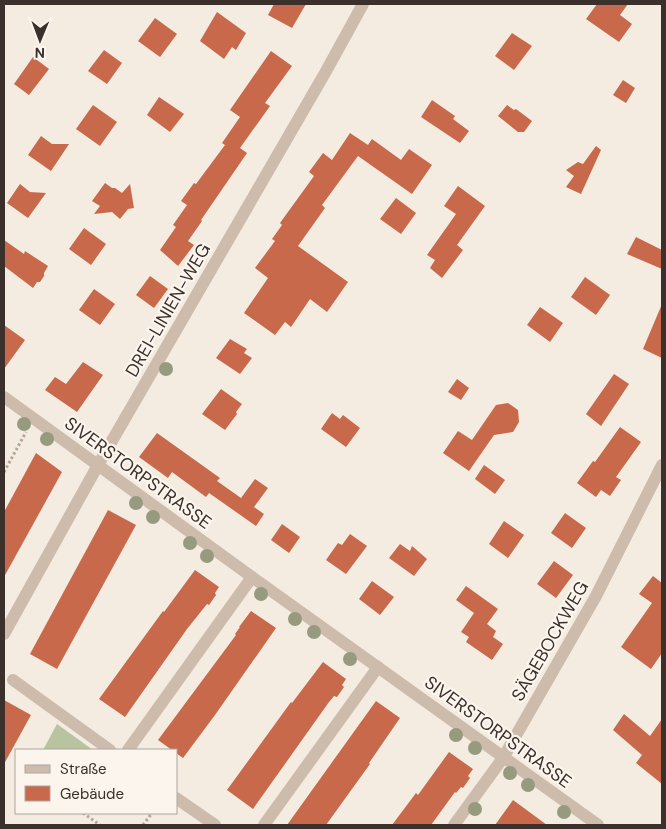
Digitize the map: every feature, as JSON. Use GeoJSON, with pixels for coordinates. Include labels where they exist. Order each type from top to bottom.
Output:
{"type":"FeatureCollection","features":[{"type":"Feature","properties":{"kind":"street","name":"DREI-LINIEN-WEG"},"geometry":{"type":"LineString","coordinates":[[4,634],[98,465],[325,73],[362,4]]}},
{"type":"Feature","properties":{"kind":"street","name":"SIVERSTORPSTRASSE"},"geometry":{"type":"LineString","coordinates":[[4,397],[598,825]]}},
{"type":"Feature","properties":{"kind":"street","name":"SÄGEBOCKWEG"},"geometry":{"type":"LineString","coordinates":[[454,825],[503,758],[596,596],[662,465]]}},
{"type":"Feature","properties":{"kind":"street"},"geometry":{"type":"LineString","coordinates":[[129,749],[252,577]]}},
{"type":"Feature","properties":{"kind":"street"},"geometry":{"type":"LineString","coordinates":[[264,825],[378,667]]}},
{"type":"Feature","properties":{"kind":"street"},"geometry":{"type":"LineString","coordinates":[[13,680],[109,749]]}},
{"type":"Feature","properties":{"kind":"street"},"geometry":{"type":"LineString","coordinates":[[178,799],[215,825]]}},
{"type":"Feature","properties":{"kind":"path"},"geometry":{"type":"LineString","coordinates":[[4,472],[26,432]]}},
{"type":"Feature","properties":{"kind":"path"},"geometry":{"type":"LineString","coordinates":[[84,814],[100,825]]}},
{"type":"Feature","properties":{"kind":"path"},"geometry":{"type":"LineString","coordinates":[[142,825],[151,814]]}},
{"type":"Feature","properties":{"kind":"green space"},"geometry":{"type":"Polygon","coordinates":[[[57,724],[92,749],[44,749],[57,724]]]}},
{"type":"Feature","properties":{"kind":"building"},"geometry":{"type":"Polygon","coordinates":[[[274,4],[306,4],[292,28],[268,15],[274,4]]]}},
{"type":"Feature","properties":{"kind":"building"},"geometry":{"type":"Polygon","coordinates":[[[597,4],[628,4],[620,15],[632,24],[619,42],[586,19],[597,4]]]}},
{"type":"Feature","properties":{"kind":"building"},"geometry":{"type":"Polygon","coordinates":[[[217,12],[246,33],[236,50],[232,47],[224,59],[200,41],[217,12]]]}},
{"type":"Feature","properties":{"kind":"building"},"geometry":{"type":"Polygon","coordinates":[[[155,18],[177,34],[160,57],[138,41],[155,18]]]}},
{"type":"Feature","properties":{"kind":"building"},"geometry":{"type":"Polygon","coordinates":[[[512,33],[532,46],[514,70],[495,56],[512,33]]]}},
{"type":"Feature","properties":{"kind":"building"},"geometry":{"type":"Polygon","coordinates":[[[104,50],[122,63],[107,84],[88,71],[104,50]]]}},
{"type":"Feature","properties":{"kind":"building"},"geometry":{"type":"Polygon","coordinates":[[[271,51],[292,66],[265,103],[270,106],[240,148],[247,153],[188,241],[194,245],[178,266],[160,250],[176,227],[173,225],[187,205],[181,201],[225,145],[222,143],[240,117],[230,110],[271,51]]]}},
{"type":"Feature","properties":{"kind":"building"},"geometry":{"type":"Polygon","coordinates":[[[33,57],[49,69],[29,95],[14,84],[33,57]]]}},
{"type":"Feature","properties":{"kind":"building"},"geometry":{"type":"Polygon","coordinates":[[[623,80],[635,88],[626,103],[613,95],[623,80]]]}},
{"type":"Feature","properties":{"kind":"building"},"geometry":{"type":"Polygon","coordinates":[[[159,97],[184,114],[170,132],[147,115],[159,97]]]}},
{"type":"Feature","properties":{"kind":"building"},"geometry":{"type":"Polygon","coordinates":[[[432,100],[455,116],[453,119],[469,131],[460,143],[421,117],[432,100]]]}},
{"type":"Feature","properties":{"kind":"building"},"geometry":{"type":"Polygon","coordinates":[[[93,105],[117,122],[100,146],[76,129],[93,105]]]}},
{"type":"Feature","properties":{"kind":"building"},"geometry":{"type":"Polygon","coordinates":[[[507,105],[532,121],[524,132],[518,132],[498,116],[507,105]]]}},
{"type":"Feature","properties":{"kind":"building"},"geometry":{"type":"Polygon","coordinates":[[[350,133],[368,145],[372,139],[401,160],[409,149],[432,165],[412,194],[358,156],[322,205],[325,208],[298,246],[348,282],[327,312],[310,299],[291,327],[285,322],[275,335],[244,313],[268,278],[255,268],[275,241],[272,239],[282,225],[280,223],[314,176],[309,172],[323,153],[332,160],[350,133]]]}},
{"type":"Feature","properties":{"kind":"building"},"geometry":{"type":"Polygon","coordinates":[[[41,136],[52,144],[69,144],[51,171],[28,155],[41,136]]]}},
{"type":"Feature","properties":{"kind":"building"},"geometry":{"type":"Polygon","coordinates":[[[596,146],[601,150],[581,194],[566,187],[574,176],[566,170],[578,162],[583,164],[596,146]]]}},
{"type":"Feature","properties":{"kind":"building"},"geometry":{"type":"Polygon","coordinates":[[[105,183],[122,193],[130,184],[134,208],[128,209],[120,219],[112,212],[94,214],[100,206],[92,201],[105,183]]]}},
{"type":"Feature","properties":{"kind":"building"},"geometry":{"type":"Polygon","coordinates":[[[20,184],[30,192],[46,193],[28,218],[7,203],[20,184]]]}},
{"type":"Feature","properties":{"kind":"building"},"geometry":{"type":"Polygon","coordinates":[[[458,186],[485,206],[457,245],[463,250],[442,278],[430,268],[435,260],[427,255],[456,214],[444,206],[458,186]]]}},
{"type":"Feature","properties":{"kind":"building"},"geometry":{"type":"Polygon","coordinates":[[[396,198],[416,213],[401,234],[380,219],[396,198]]]}},
{"type":"Feature","properties":{"kind":"building"},"geometry":{"type":"Polygon","coordinates":[[[84,228],[106,244],[91,265],[69,249],[84,228]]]}},
{"type":"Feature","properties":{"kind":"building"},"geometry":{"type":"Polygon","coordinates":[[[636,237],[662,250],[662,269],[627,254],[636,237]]]}},
{"type":"Feature","properties":{"kind":"building"},"geometry":{"type":"Polygon","coordinates":[[[4,240],[24,254],[25,251],[48,266],[40,282],[37,282],[33,288],[4,266],[4,240]]]}},
{"type":"Feature","properties":{"kind":"building"},"geometry":{"type":"Polygon","coordinates":[[[150,276],[168,289],[154,308],[136,295],[150,276]]]}},
{"type":"Feature","properties":{"kind":"building"},"geometry":{"type":"Polygon","coordinates":[[[585,277],[610,295],[596,315],[571,297],[585,277]]]}},
{"type":"Feature","properties":{"kind":"building"},"geometry":{"type":"Polygon","coordinates":[[[94,289],[115,304],[100,325],[79,310],[94,289]]]}},
{"type":"Feature","properties":{"kind":"building"},"geometry":{"type":"Polygon","coordinates":[[[662,304],[662,358],[643,349],[662,304]]]}},
{"type":"Feature","properties":{"kind":"building"},"geometry":{"type":"Polygon","coordinates":[[[540,307],[563,323],[550,342],[527,325],[540,307]]]}},
{"type":"Feature","properties":{"kind":"building"},"geometry":{"type":"Polygon","coordinates":[[[4,325],[25,340],[4,369],[4,325]]]}},
{"type":"Feature","properties":{"kind":"building"},"geometry":{"type":"Polygon","coordinates":[[[230,339],[247,349],[244,353],[252,358],[240,374],[216,358],[230,339]]]}},
{"type":"Feature","properties":{"kind":"building"},"geometry":{"type":"Polygon","coordinates":[[[83,362],[103,375],[77,412],[45,390],[55,377],[66,384],[83,362]]]}},
{"type":"Feature","properties":{"kind":"building"},"geometry":{"type":"Polygon","coordinates":[[[614,374],[629,384],[601,426],[586,414],[614,374]]]}},
{"type":"Feature","properties":{"kind":"building"},"geometry":{"type":"Polygon","coordinates":[[[457,379],[469,388],[461,400],[448,392],[457,379]]]}},
{"type":"Feature","properties":{"kind":"building"},"geometry":{"type":"Polygon","coordinates":[[[221,389],[242,404],[225,430],[202,414],[221,389]]]}},
{"type":"Feature","properties":{"kind":"building"},"geometry":{"type":"Polygon","coordinates":[[[508,403],[518,410],[519,422],[513,432],[494,435],[469,471],[443,453],[458,431],[472,440],[496,405],[508,403]]]}},
{"type":"Feature","properties":{"kind":"building"},"geometry":{"type":"Polygon","coordinates":[[[332,413],[340,419],[343,415],[360,428],[346,447],[321,429],[332,413]]]}},
{"type":"Feature","properties":{"kind":"building"},"geometry":{"type":"Polygon","coordinates":[[[620,427],[641,442],[616,477],[621,480],[610,496],[601,490],[596,497],[577,483],[620,427]]]}},
{"type":"Feature","properties":{"kind":"building"},"geometry":{"type":"Polygon","coordinates":[[[157,433],[220,478],[217,481],[241,498],[255,479],[268,488],[254,507],[264,514],[256,526],[209,493],[206,497],[172,472],[168,478],[139,457],[157,433]]]}},
{"type":"Feature","properties":{"kind":"building"},"geometry":{"type":"Polygon","coordinates":[[[36,453],[62,472],[4,577],[4,512],[36,453]]]}},
{"type":"Feature","properties":{"kind":"building"},"geometry":{"type":"Polygon","coordinates":[[[484,465],[505,480],[495,494],[475,479],[484,465]]]}},
{"type":"Feature","properties":{"kind":"building"},"geometry":{"type":"Polygon","coordinates":[[[108,510],[136,525],[57,669],[30,654],[108,510]]]}},
{"type":"Feature","properties":{"kind":"building"},"geometry":{"type":"Polygon","coordinates":[[[565,513],[586,528],[572,548],[551,533],[565,513]]]}},
{"type":"Feature","properties":{"kind":"building"},"geometry":{"type":"Polygon","coordinates":[[[504,521],[524,535],[508,558],[489,544],[504,521]]]}},
{"type":"Feature","properties":{"kind":"building"},"geometry":{"type":"Polygon","coordinates":[[[282,524],[300,537],[289,553],[271,540],[282,524]]]}},
{"type":"Feature","properties":{"kind":"building"},"geometry":{"type":"Polygon","coordinates":[[[350,534],[367,546],[346,574],[326,560],[338,543],[342,545],[350,534]]]}},
{"type":"Feature","properties":{"kind":"building"},"geometry":{"type":"Polygon","coordinates":[[[400,544],[410,551],[412,546],[427,559],[414,576],[389,558],[400,544]]]}},
{"type":"Feature","properties":{"kind":"building"},"geometry":{"type":"Polygon","coordinates":[[[554,561],[573,575],[556,598],[537,584],[554,561]]]}},
{"type":"Feature","properties":{"kind":"building"},"geometry":{"type":"Polygon","coordinates":[[[195,570],[219,587],[215,593],[216,595],[187,629],[125,717],[99,699],[195,570]]]}},
{"type":"Feature","properties":{"kind":"building"},"geometry":{"type":"Polygon","coordinates":[[[653,576],[662,583],[662,653],[651,669],[621,647],[652,603],[639,594],[653,576]]]}},
{"type":"Feature","properties":{"kind":"building"},"geometry":{"type":"Polygon","coordinates":[[[372,581],[394,597],[380,615],[359,599],[372,581]]]}},
{"type":"Feature","properties":{"kind":"building"},"geometry":{"type":"Polygon","coordinates":[[[466,586],[498,609],[487,624],[496,631],[493,637],[503,644],[492,660],[466,642],[469,637],[461,632],[474,613],[456,600],[466,586]]]}},
{"type":"Feature","properties":{"kind":"building"},"geometry":{"type":"Polygon","coordinates":[[[251,611],[276,628],[183,758],[178,754],[178,749],[171,749],[158,740],[236,635],[239,627],[251,611]]]}},
{"type":"Feature","properties":{"kind":"building"},"geometry":{"type":"Polygon","coordinates":[[[323,662],[346,679],[342,685],[344,687],[337,697],[334,696],[329,702],[253,809],[227,790],[291,702],[323,662]]]}},
{"type":"Feature","properties":{"kind":"building"},"geometry":{"type":"Polygon","coordinates":[[[4,700],[31,715],[4,764],[4,700]]]}},
{"type":"Feature","properties":{"kind":"building"},"geometry":{"type":"Polygon","coordinates":[[[376,701],[400,718],[370,764],[326,825],[287,825],[376,701]]]}},
{"type":"Feature","properties":{"kind":"building"},"geometry":{"type":"Polygon","coordinates":[[[624,714],[650,736],[662,719],[662,784],[636,763],[642,755],[613,730],[624,714]]]}},
{"type":"Feature","properties":{"kind":"building"},"geometry":{"type":"Polygon","coordinates":[[[449,752],[473,769],[468,776],[470,778],[463,788],[461,787],[455,792],[431,825],[392,825],[416,793],[418,795],[449,752]]]}},
{"type":"Feature","properties":{"kind":"building"},"geometry":{"type":"Polygon","coordinates":[[[513,800],[547,825],[495,825],[513,800]]]}}]}
